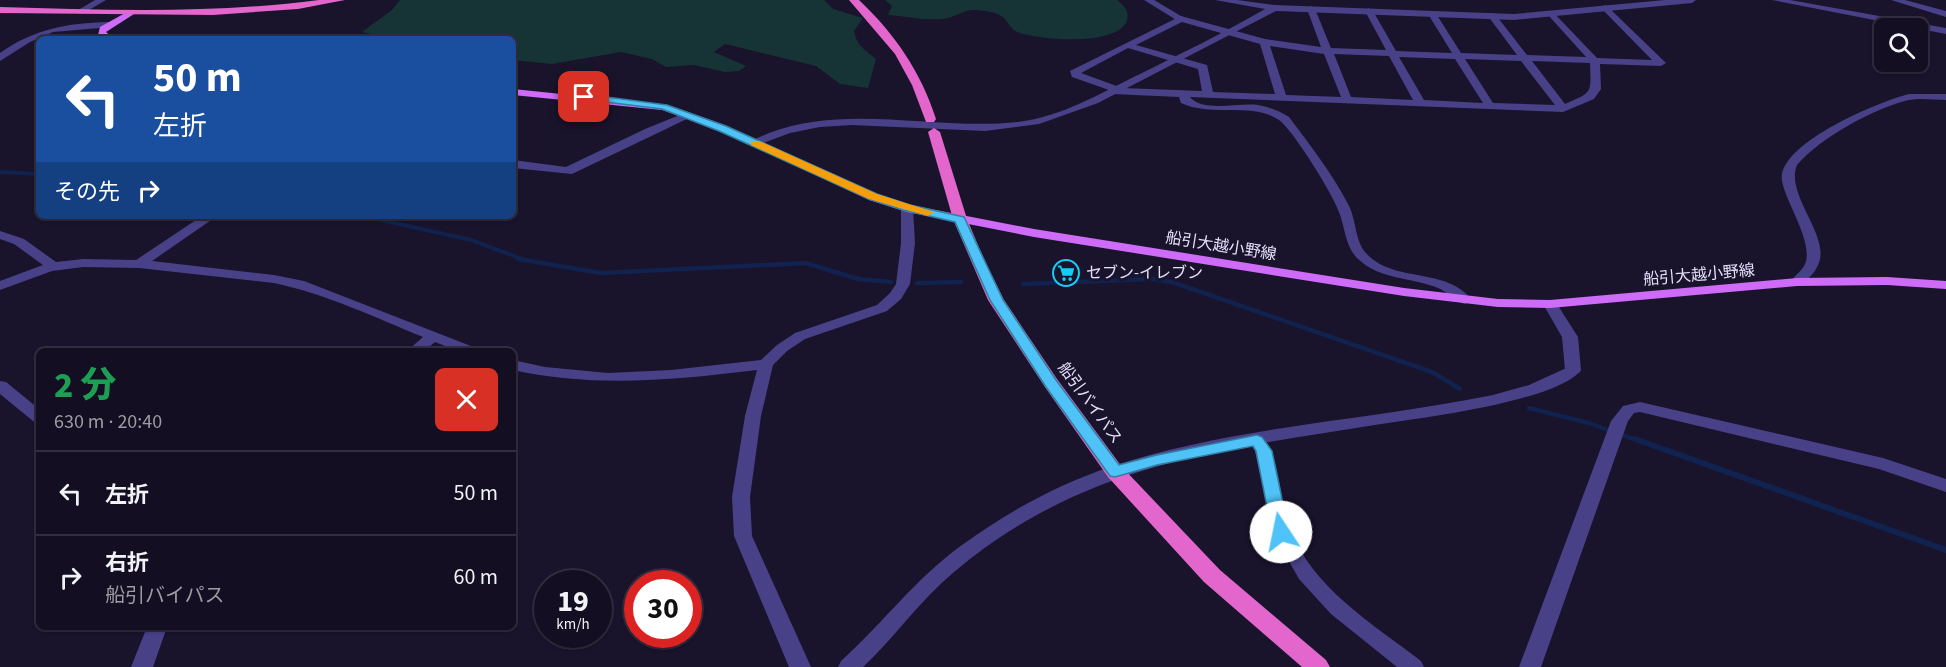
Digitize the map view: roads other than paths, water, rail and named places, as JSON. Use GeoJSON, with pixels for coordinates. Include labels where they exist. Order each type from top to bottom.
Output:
{"type":"FeatureCollection","features":[{"type":"Feature","properties":{"kind":"highway"},"geometry":{"type":"LineString","coordinates":[[0,10],[130,14],[245,11],[340,0]]}},
{"type":"Feature","properties":{"kind":"highway","name":"船引バイパス"},"geometry":{"type":"LineString","coordinates":[[854,0],[876,20],[914,76],[932,125],[960,219],[996,300],[1051,383],[1115,472],[1212,576],[1318,667]]}},
{"type":"Feature","properties":{"kind":"main road"},"geometry":{"type":"LineString","coordinates":[[105,36],[101,33],[108,26],[130,14]]}},
{"type":"Feature","properties":{"kind":"main road","name":"船引大越小野線"},"geometry":{"type":"LineString","coordinates":[[516,92],[643,103],[687,115],[873,196],[907,208],[960,219],[1465,300],[1550,304],[1797,282],[1887,281],[1946,285]]}},
{"type":"Feature","properties":{"kind":"street"},"geometry":{"type":"LineString","coordinates":[[79,12],[102,0]]}},
{"type":"Feature","properties":{"kind":"street"},"geometry":{"type":"LineString","coordinates":[[1148,0],[1181,19],[1228,33],[1264,42],[1326,51],[1661,63],[1606,8]]}},
{"type":"Feature","properties":{"kind":"street"},"geometry":{"type":"LineString","coordinates":[[1219,0],[1274,8],[1492,16],[1552,14],[1692,0]]}},
{"type":"Feature","properties":{"kind":"street"},"geometry":{"type":"LineString","coordinates":[[1776,0],[1946,31]]}},
{"type":"Feature","properties":{"kind":"street"},"geometry":{"type":"LineString","coordinates":[[1895,0],[1946,14]]}},
{"type":"Feature","properties":{"kind":"street"},"geometry":{"type":"LineString","coordinates":[[754,143],[785,129],[829,121],[976,128],[1020,125],[1058,116],[1177,60],[1274,8]]}},
{"type":"Feature","properties":{"kind":"street"},"geometry":{"type":"LineString","coordinates":[[1311,9],[1347,100]]}},
{"type":"Feature","properties":{"kind":"street"},"geometry":{"type":"LineString","coordinates":[[1369,11],[1421,104]]}},
{"type":"Feature","properties":{"kind":"street"},"geometry":{"type":"LineString","coordinates":[[1432,14],[1490,106]]}},
{"type":"Feature","properties":{"kind":"street"},"geometry":{"type":"LineString","coordinates":[[1181,19],[1078,68],[1076,75],[1115,90],[1563,109],[1590,97],[1596,89],[1595,62],[1552,14]]}},
{"type":"Feature","properties":{"kind":"street"},"geometry":{"type":"LineString","coordinates":[[1492,16],[1563,109]]}},
{"type":"Feature","properties":{"kind":"street"},"geometry":{"type":"LineString","coordinates":[[0,58],[36,34],[51,28],[108,26]]}},
{"type":"Feature","properties":{"kind":"street"},"geometry":{"type":"LineString","coordinates":[[1264,42],[1281,98]]}},
{"type":"Feature","properties":{"kind":"street"},"geometry":{"type":"LineString","coordinates":[[1127,45],[1203,67],[1208,94]]}},
{"type":"Feature","properties":{"kind":"street"},"geometry":{"type":"LineString","coordinates":[[1184,94],[1185,101],[1200,108],[1253,106],[1276,113],[1285,119],[1343,206],[1361,255],[1379,267],[1399,275],[1450,286],[1465,300]]}},
{"type":"Feature","properties":{"kind":"street"},"geometry":{"type":"LineString","coordinates":[[1797,282],[1812,265],[1813,247],[1788,181],[1788,171],[1793,161],[1813,143],[1908,97],[1946,97]]}},
{"type":"Feature","properties":{"kind":"street"},"geometry":{"type":"LineString","coordinates":[[516,164],[568,171],[687,115]]}},
{"type":"Feature","properties":{"kind":"street"},"geometry":{"type":"LineString","coordinates":[[516,366],[542,373],[586,379],[658,376],[766,364],[800,336],[882,308],[896,296],[903,284],[908,243],[907,208]]}},
{"type":"Feature","properties":{"kind":"street"},"geometry":{"type":"LineString","coordinates":[[139,264],[206,219]]}},
{"type":"Feature","properties":{"kind":"street"},"geometry":{"type":"LineString","coordinates":[[0,235],[20,242],[49,262],[50,267]]}},
{"type":"Feature","properties":{"kind":"street"},"geometry":{"type":"LineString","coordinates":[[0,286],[50,267],[83,263],[139,264],[299,284],[463,348]]}},
{"type":"Feature","properties":{"kind":"street"},"geometry":{"type":"LineString","coordinates":[[849,667],[928,583],[982,541],[1049,501],[1115,472],[1157,460],[1257,440],[1494,400],[1558,379],[1573,370],[1570,337],[1550,304]]}},
{"type":"Feature","properties":{"kind":"street"},"geometry":{"type":"LineString","coordinates":[[419,348],[433,336]]}},
{"type":"Feature","properties":{"kind":"street"},"geometry":{"type":"LineString","coordinates":[[766,364],[753,416],[741,497],[743,536],[800,667]]}},
{"type":"Feature","properties":{"kind":"street"},"geometry":{"type":"LineString","coordinates":[[0,386],[36,415]]}},
{"type":"Feature","properties":{"kind":"street"},"geometry":{"type":"LineString","coordinates":[[1530,667],[1610,448],[1625,410],[1630,407],[1641,407],[1883,464],[1946,486]]}},
{"type":"Feature","properties":{"kind":"street"},"geometry":{"type":"LineString","coordinates":[[1257,440],[1264,451],[1281,532],[1300,567],[1324,596],[1413,667]]}},
{"type":"Feature","properties":{"kind":"street"},"geometry":{"type":"LineString","coordinates":[[142,667],[156,630]]}},
{"type":"Feature","properties":{"kind":"waterway"},"geometry":{"type":"LineString","coordinates":[[0,172],[36,174]]}},
{"type":"Feature","properties":{"kind":"waterway"},"geometry":{"type":"LineString","coordinates":[[376,219],[471,240],[525,260]]}},
{"type":"Feature","properties":{"kind":"waterway"},"geometry":{"type":"LineString","coordinates":[[518,259],[601,273],[806,263],[858,279],[891,282]]}},
{"type":"Feature","properties":{"kind":"waterway"},"geometry":{"type":"LineString","coordinates":[[1023,284],[1153,279],[1172,282],[1432,372],[1460,389]]}},
{"type":"Feature","properties":{"kind":"waterway"},"geometry":{"type":"LineString","coordinates":[[917,283],[961,282]]}},
{"type":"Feature","properties":{"kind":"waterway"},"geometry":{"type":"LineString","coordinates":[[1529,408],[1589,423],[1639,441]]}},
{"type":"Feature","properties":{"kind":"waterway"},"geometry":{"type":"LineString","coordinates":[[1635,439],[1946,550]]}},
{"type":"Feature","properties":{"kind":"place","name":"セブン-イレブン"},"geometry":{"type":"Point","coordinates":[1066,273]}}]}
